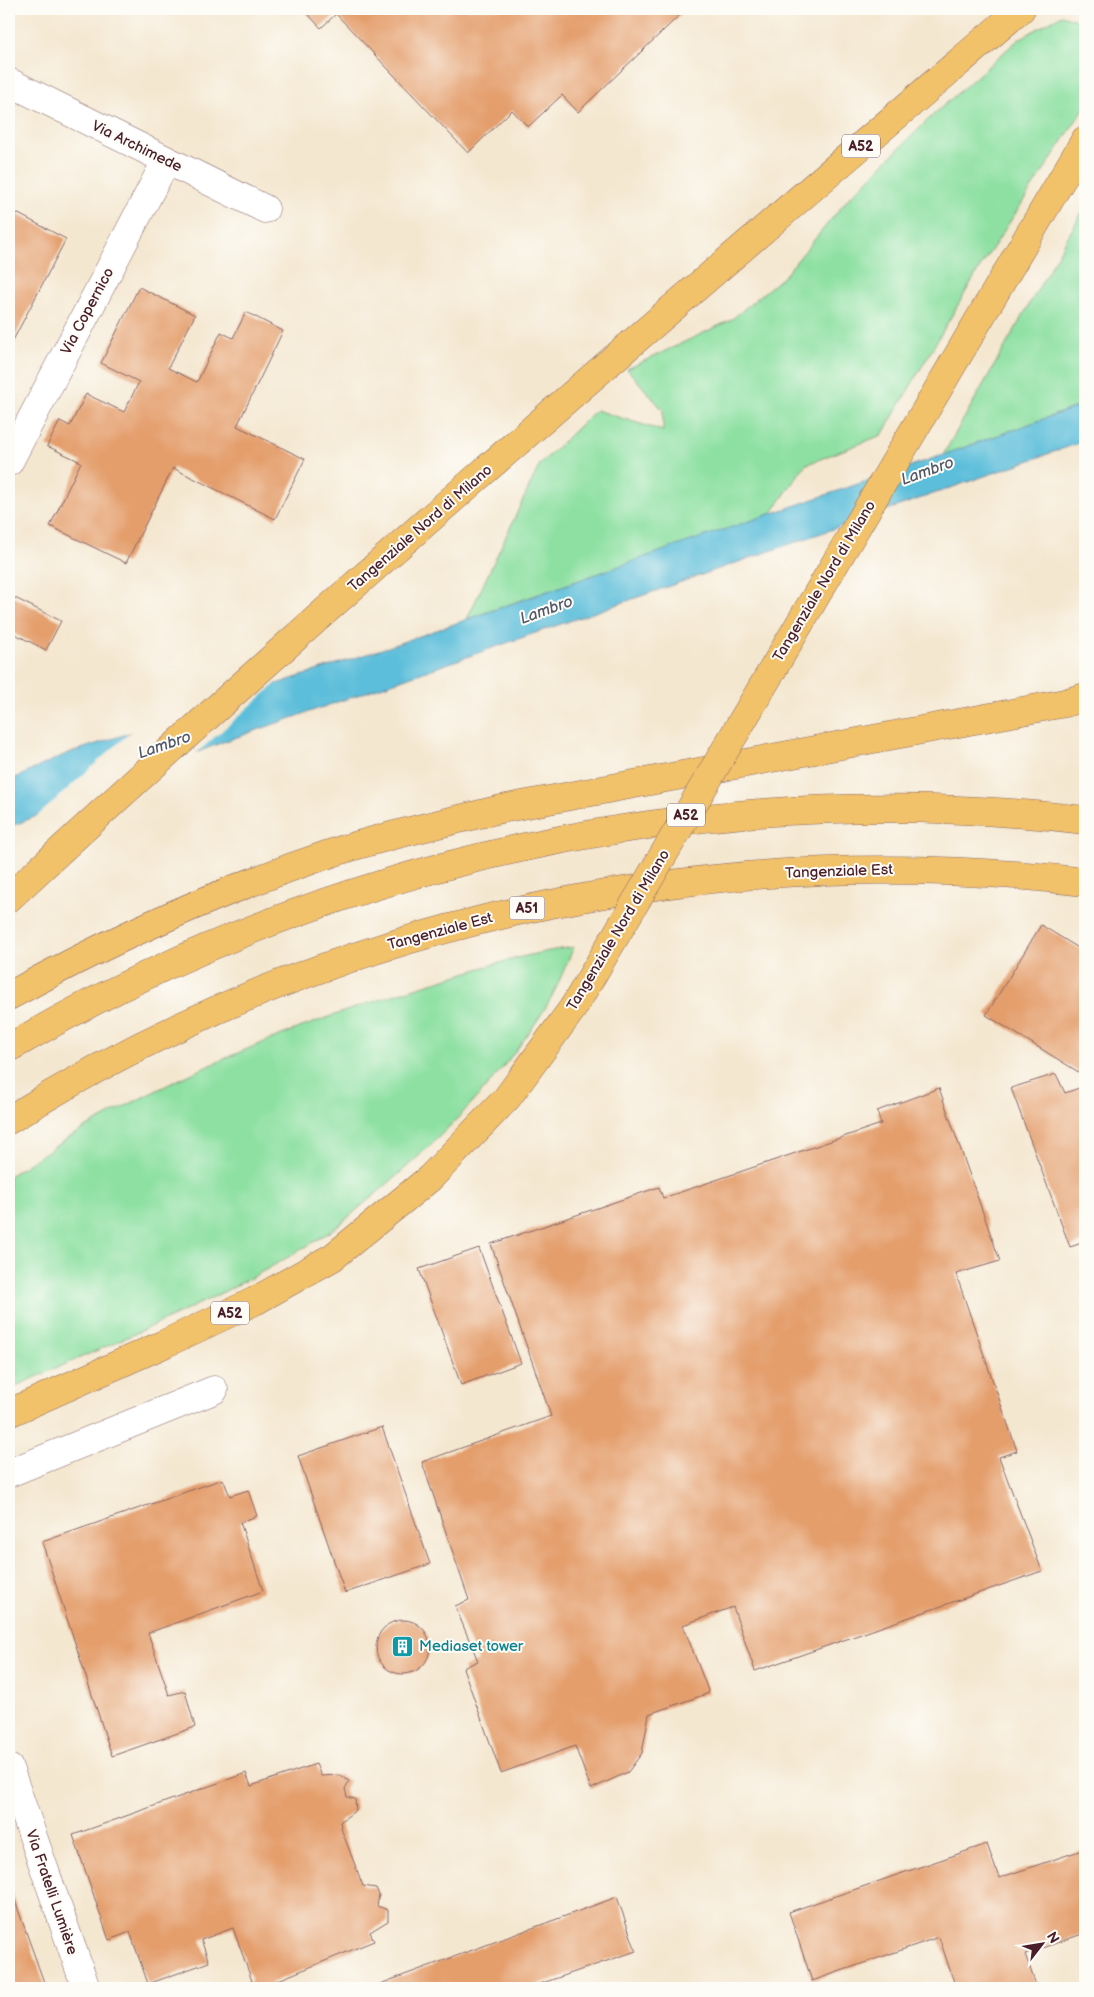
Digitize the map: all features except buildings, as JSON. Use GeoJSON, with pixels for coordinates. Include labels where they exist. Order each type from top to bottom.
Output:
{"type":"FeatureCollection","features":[{"type":"Feature","properties":{"kind":"highway","name":"Tangenziale Nord di Milano"},"geometry":{"type":"LineString","coordinates":[[9,898],[344,594],[709,276],[1021,9]]}},
{"type":"Feature","properties":{"kind":"highway","name":"Tangenziale Nord di Milano"},"geometry":{"type":"LineString","coordinates":[[9,1412],[181,1336],[255,1300],[333,1257],[437,1172],[507,1098],[573,1008],[1085,140]]}},
{"type":"Feature","properties":{"kind":"highway"},"geometry":{"type":"LineString","coordinates":[[9,996],[114,941],[192,905],[333,853],[410,831],[501,809],[1085,697]]}},
{"type":"Feature","properties":{"kind":"highway"},"geometry":{"type":"LineString","coordinates":[[9,1048],[123,986],[249,930],[380,884],[514,849],[651,824],[789,811],[882,808],[927,809],[1085,820]]}},
{"type":"Feature","properties":{"kind":"highway","name":"Tangenziale Est"},"geometry":{"type":"LineString","coordinates":[[9,1120],[71,1083],[149,1041],[272,986],[398,942],[527,908],[659,885],[748,875],[810,871],[882,869],[953,871],[1085,882]]}},
{"type":"Feature","properties":{"kind":"lane","name":"Via Archimede"},"geometry":{"type":"LineString","coordinates":[[9,82],[264,209]]}},
{"type":"Feature","properties":{"kind":"lane","name":"Via Copernico"},"geometry":{"type":"LineString","coordinates":[[9,462],[166,160]]}},
{"type":"Feature","properties":{"kind":"lane"},"geometry":{"type":"LineString","coordinates":[[9,1473],[214,1390]]}},
{"type":"Feature","properties":{"kind":"lane","name":"Via Fratelli Lumière"},"geometry":{"type":"LineString","coordinates":[[9,1768],[86,1988]]}},
{"type":"Feature","properties":{"kind":"green space"},"geometry":{"type":"Polygon","coordinates":[[[1062,15],[1085,23],[1085,107],[979,269],[882,435],[805,465],[771,514],[467,619],[540,464],[596,410],[663,431],[663,410],[627,369],[731,320],[785,275],[849,198],[933,115],[1019,39],[1062,15]]]}},
{"type":"Feature","properties":{"kind":"green space"},"geometry":{"type":"Polygon","coordinates":[[[1085,207],[1085,404],[943,455],[1085,207]]]}},
{"type":"Feature","properties":{"kind":"green space"},"geometry":{"type":"Polygon","coordinates":[[[574,947],[547,1005],[511,1058],[490,1083],[420,1155],[339,1225],[290,1256],[212,1298],[9,1389],[9,1176],[74,1135],[136,1100],[262,1043],[348,1010],[487,966],[521,957],[574,947]]]}},
{"type":"Feature","properties":{"kind":"water","name":"Lambro"},"geometry":{"type":"Polygon","coordinates":[[[1085,404],[1085,441],[223,742],[9,827],[9,781],[66,754],[391,646],[1085,404]]]}},
{"type":"Feature","properties":{"kind":"pier"},"geometry":{"type":"Polygon","coordinates":[[[279,681],[193,756],[33,820],[135,728],[279,681]]]}},
{"type":"Feature","properties":{"kind":"place","name":"Mediaset tower"},"geometry":{"type":"Point","coordinates":[403,1646]}}]}
